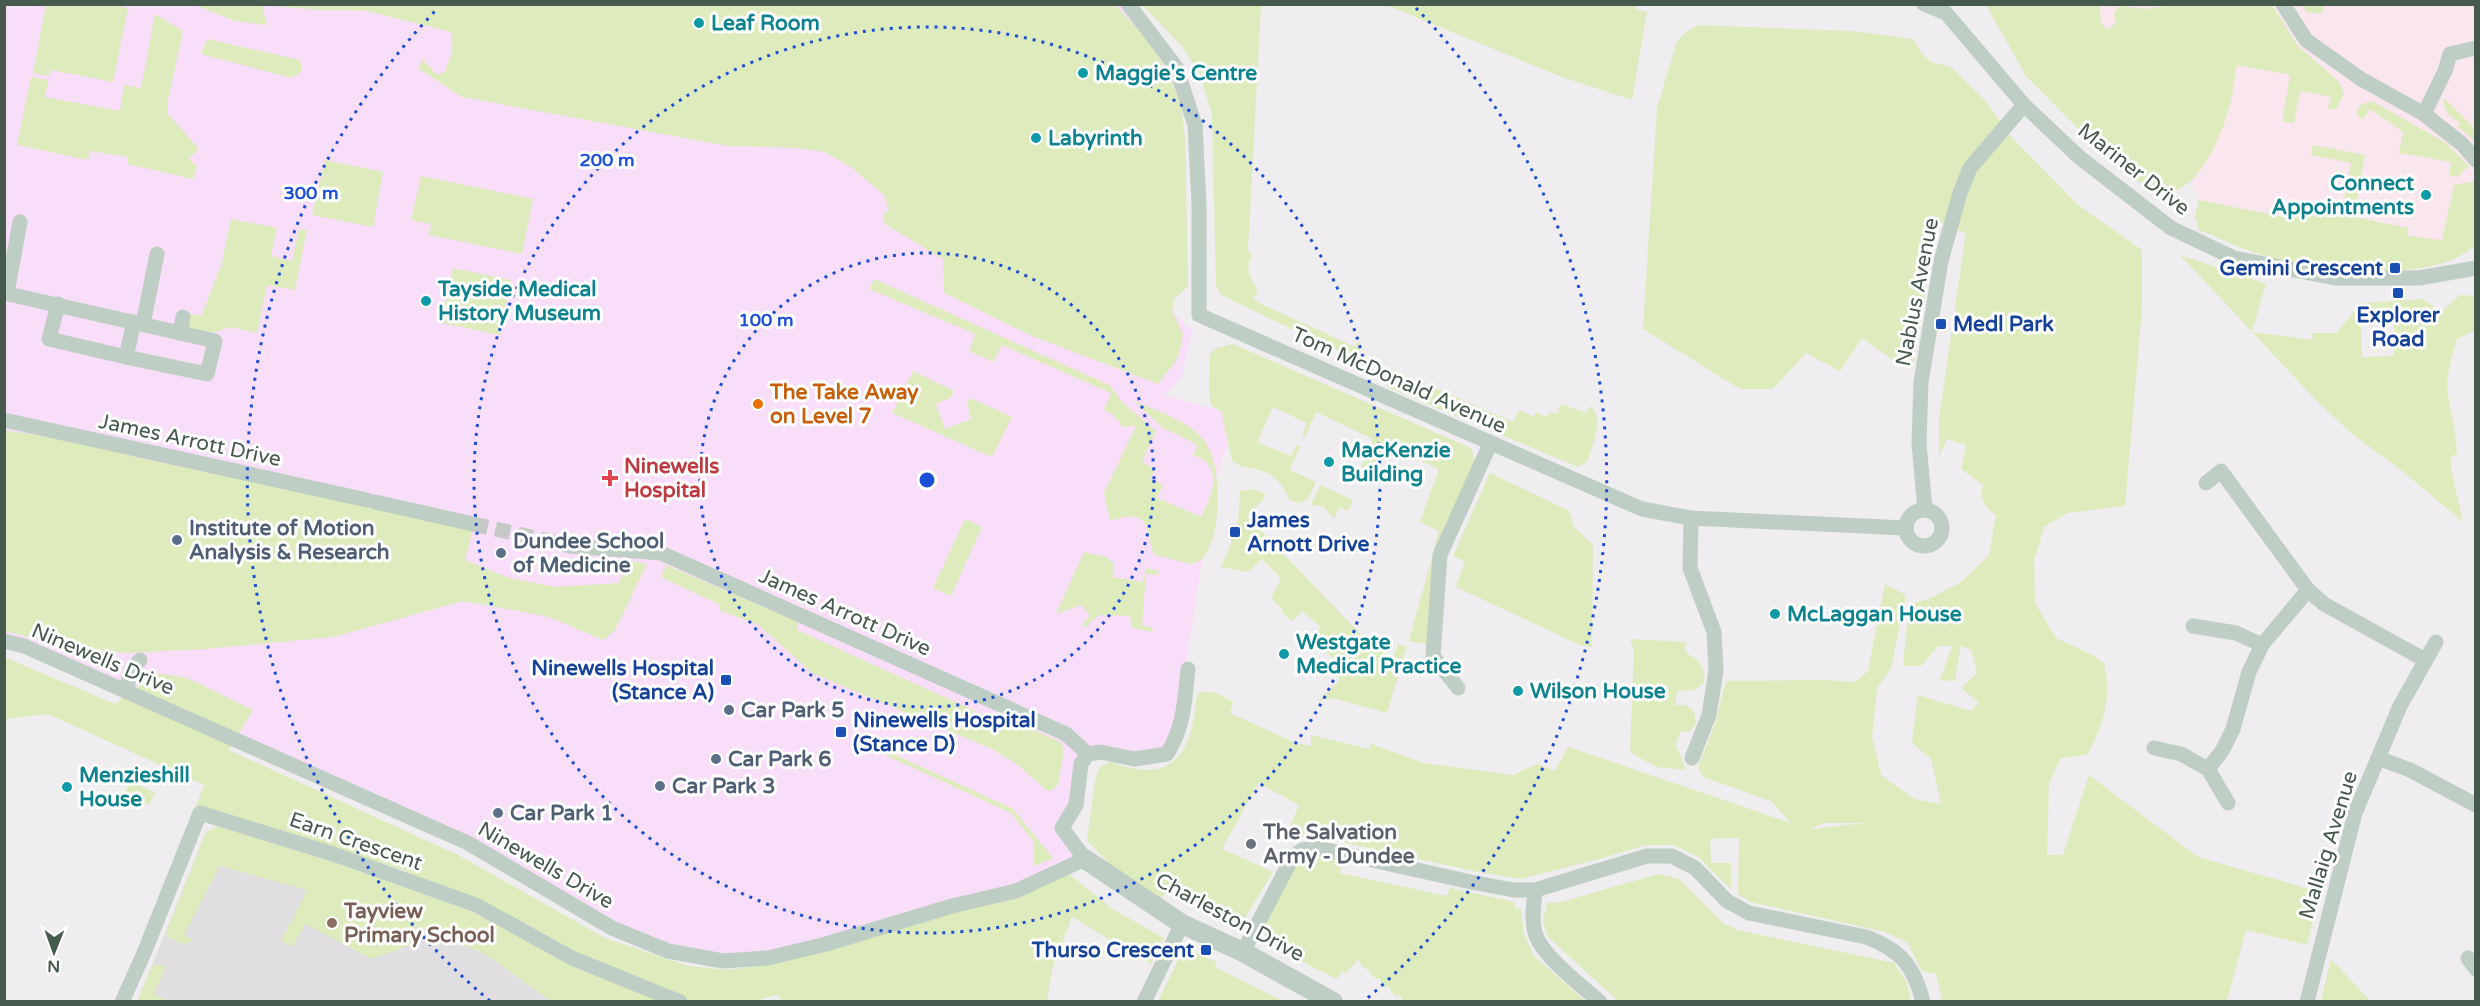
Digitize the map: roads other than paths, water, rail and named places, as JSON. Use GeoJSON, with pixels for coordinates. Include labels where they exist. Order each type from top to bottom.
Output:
{"type":"FeatureCollection","features":[{"type":"Feature","properties":{"kind":"street","name":"Tom McDonald Avenue"},"geometry":{"type":"LineString","coordinates":[[1128,4],[1176,67],[1195,125],[1199,205],[1199,315],[1642,509],[1691,518],[1906,528]]}},
{"type":"Feature","properties":{"kind":"street","name":"Mariner Drive"},"geometry":{"type":"LineString","coordinates":[[1924,4],[1946,13],[2024,105],[2079,156],[2171,228],[2234,258],[2335,278],[2419,278],[2475,268]]}},
{"type":"Feature","properties":{"kind":"street"},"geometry":{"type":"LineString","coordinates":[[2283,4],[2306,40],[2361,79],[2424,114],[2462,144],[2475,160]]}},
{"type":"Feature","properties":{"kind":"street"},"geometry":{"type":"LineString","coordinates":[[2424,114],[2445,71],[2450,54],[2475,48]]}},
{"type":"Feature","properties":{"kind":"street","name":"Nablus Avenue"},"geometry":{"type":"LineString","coordinates":[[1925,510],[1918,443],[1921,382],[1941,261],[1959,193],[1970,168],[2024,105]]}},
{"type":"Feature","properties":{"kind":"street"},"geometry":{"type":"LineString","coordinates":[[20,222],[6,293],[58,304],[215,341],[207,374],[49,339],[58,304]]}},
{"type":"Feature","properties":{"kind":"street"},"geometry":{"type":"LineString","coordinates":[[126,357],[139,323],[157,254]]}},
{"type":"Feature","properties":{"kind":"street"},"geometry":{"type":"LineString","coordinates":[[180,333],[183,317]]}},
{"type":"Feature","properties":{"kind":"street","name":"James Arrott Drive"},"geometry":{"type":"LineString","coordinates":[[4,420],[473,524]]}},
{"type":"Feature","properties":{"kind":"street"},"geometry":{"type":"LineString","coordinates":[[1458,688],[1433,656],[1440,555],[1490,444]]}},
{"type":"Feature","properties":{"kind":"street"},"geometry":{"type":"LineString","coordinates":[[2206,483],[2221,471],[2308,590],[2324,604],[2426,660]]}},
{"type":"Feature","properties":{"kind":"street"},"geometry":{"type":"LineString","coordinates":[[1925,510],[1931,511],[1941,520],[1942,532],[1935,543],[1917,545],[1908,536],[1906,528],[1912,515],[1925,510]]}},
{"type":"Feature","properties":{"kind":"street"},"geometry":{"type":"LineString","coordinates":[[1691,518],[1690,568],[1714,632],[1716,671],[1709,715],[1692,758]]}},
{"type":"Feature","properties":{"kind":"street","name":"James Arrott Drive"},"geometry":{"type":"LineString","coordinates":[[571,546],[661,553],[1066,734],[1088,754]]}},
{"type":"Feature","properties":{"kind":"street"},"geometry":{"type":"LineString","coordinates":[[2208,769],[2222,751],[2233,729],[2249,672],[2262,645],[2308,590]]}},
{"type":"Feature","properties":{"kind":"street"},"geometry":{"type":"LineString","coordinates":[[2193,626],[2236,633],[2262,645]]}},
{"type":"Feature","properties":{"kind":"street","name":"Ninewells Drive"},"geometry":{"type":"LineString","coordinates":[[4,641],[24,646],[468,843],[612,928],[668,951],[723,961],[768,958],[826,944],[941,909],[1016,891],[1085,859]]}},
{"type":"Feature","properties":{"kind":"street","name":"Mallaig Avenue"},"geometry":{"type":"LineString","coordinates":[[2307,1002],[2355,813],[2400,706],[2436,642]]}},
{"type":"Feature","properties":{"kind":"street"},"geometry":{"type":"LineString","coordinates":[[128,692],[127,682],[131,669],[140,660]]}},
{"type":"Feature","properties":{"kind":"street"},"geometry":{"type":"LineString","coordinates":[[1088,754],[1101,752],[1134,759],[1167,754],[1178,738],[1182,722],[1188,669]]}},
{"type":"Feature","properties":{"kind":"street"},"geometry":{"type":"LineString","coordinates":[[2154,748],[2181,754],[2208,769],[2228,803]]}},
{"type":"Feature","properties":{"kind":"street","name":"Charleston Drive"},"geometry":{"type":"LineString","coordinates":[[1088,754],[1081,764],[1076,805],[1062,828],[1085,859],[1182,924],[1243,952],[1333,1002]]}},
{"type":"Feature","properties":{"kind":"street"},"geometry":{"type":"LineString","coordinates":[[2378,758],[2410,770],[2475,805]]}},
{"type":"Feature","properties":{"kind":"street","name":"Earn Crescent"},"geometry":{"type":"LineString","coordinates":[[122,1002],[200,813],[333,854],[476,905],[572,958],[680,1002]]}},
{"type":"Feature","properties":{"kind":"street"},"geometry":{"type":"LineString","coordinates":[[1243,952],[1292,858],[1302,850],[1318,848],[1513,890],[1535,890],[1647,856],[1672,856],[1695,868],[1727,901],[1749,913],[1866,937],[1896,951],[1907,963],[1918,983],[1923,1002]]}},
{"type":"Feature","properties":{"kind":"street"},"geometry":{"type":"LineString","coordinates":[[1535,890],[1533,918],[1535,934],[1544,950],[1600,1002]]}},
{"type":"Feature","properties":{"kind":"street"},"geometry":{"type":"LineString","coordinates":[[1144,1002],[1182,924]]}},
{"type":"Feature","properties":{"kind":"tunnel"},"geometry":{"type":"LineString","coordinates":[[473,524],[571,546]]}},
{"type":"Feature","properties":{"kind":"place","name":"Leaf Room"},"geometry":{"type":"Point","coordinates":[699,23]}},
{"type":"Feature","properties":{"kind":"place","name":"Maggie's Centre"},"geometry":{"type":"Point","coordinates":[1083,73]}},
{"type":"Feature","properties":{"kind":"place","name":"Labyrinth"},"geometry":{"type":"Point","coordinates":[1036,138]}},
{"type":"Feature","properties":{"kind":"place","name":"Connect Appointments"},"geometry":{"type":"Point","coordinates":[2426,195]}},
{"type":"Feature","properties":{"kind":"place","name":"Gemini Crescent"},"geometry":{"type":"Point","coordinates":[2395,268]}},
{"type":"Feature","properties":{"kind":"place","name":"Explorer Road"},"geometry":{"type":"Point","coordinates":[2398,293]}},
{"type":"Feature","properties":{"kind":"place","name":"Tayside Medical History Museum"},"geometry":{"type":"Point","coordinates":[426,301]}},
{"type":"Feature","properties":{"kind":"place","name":"Medl Park"},"geometry":{"type":"Point","coordinates":[1941,324]}},
{"type":"Feature","properties":{"kind":"place","name":"The Take Away on Level 7"},"geometry":{"type":"Point","coordinates":[758,404]}},
{"type":"Feature","properties":{"kind":"place","name":"MacKenzie Building"},"geometry":{"type":"Point","coordinates":[1329,462]}},
{"type":"Feature","properties":{"kind":"place","name":"Ninewells Hospital"},"geometry":{"type":"Point","coordinates":[610,478]}},
{"type":"Feature","properties":{"kind":"place","name":"James Arnott Drive"},"geometry":{"type":"Point","coordinates":[1235,532]}},
{"type":"Feature","properties":{"kind":"place","name":"Institute of Motion Analysis & Research"},"geometry":{"type":"Point","coordinates":[177,540]}},
{"type":"Feature","properties":{"kind":"place","name":"Dundee School of Medicine"},"geometry":{"type":"Point","coordinates":[501,553]}},
{"type":"Feature","properties":{"kind":"place","name":"McLaggan House"},"geometry":{"type":"Point","coordinates":[1775,614]}},
{"type":"Feature","properties":{"kind":"place","name":"Westgate Medical Practice"},"geometry":{"type":"Point","coordinates":[1284,654]}},
{"type":"Feature","properties":{"kind":"place","name":"Ninewells Hospital (Stance A)"},"geometry":{"type":"Point","coordinates":[726,680]}},
{"type":"Feature","properties":{"kind":"place","name":"Wilson House"},"geometry":{"type":"Point","coordinates":[1518,691]}},
{"type":"Feature","properties":{"kind":"place","name":"Car Park 5"},"geometry":{"type":"Point","coordinates":[729,710]}},
{"type":"Feature","properties":{"kind":"place","name":"Ninewells Hospital (Stance D)"},"geometry":{"type":"Point","coordinates":[841,732]}},
{"type":"Feature","properties":{"kind":"place","name":"Car Park 6"},"geometry":{"type":"Point","coordinates":[716,759]}},
{"type":"Feature","properties":{"kind":"place","name":"Car Park 3"},"geometry":{"type":"Point","coordinates":[660,786]}},
{"type":"Feature","properties":{"kind":"place","name":"Menzieshill House"},"geometry":{"type":"Point","coordinates":[67,787]}},
{"type":"Feature","properties":{"kind":"place","name":"Car Park 1"},"geometry":{"type":"Point","coordinates":[498,813]}},
{"type":"Feature","properties":{"kind":"place","name":"The Salvation Army - Dundee"},"geometry":{"type":"Point","coordinates":[1251,844]}},
{"type":"Feature","properties":{"kind":"place","name":"Tayview Primary School"},"geometry":{"type":"Point","coordinates":[332,923]}},
{"type":"Feature","properties":{"kind":"place","name":"Thurso Crescent"},"geometry":{"type":"Point","coordinates":[1206,950]}}]}
